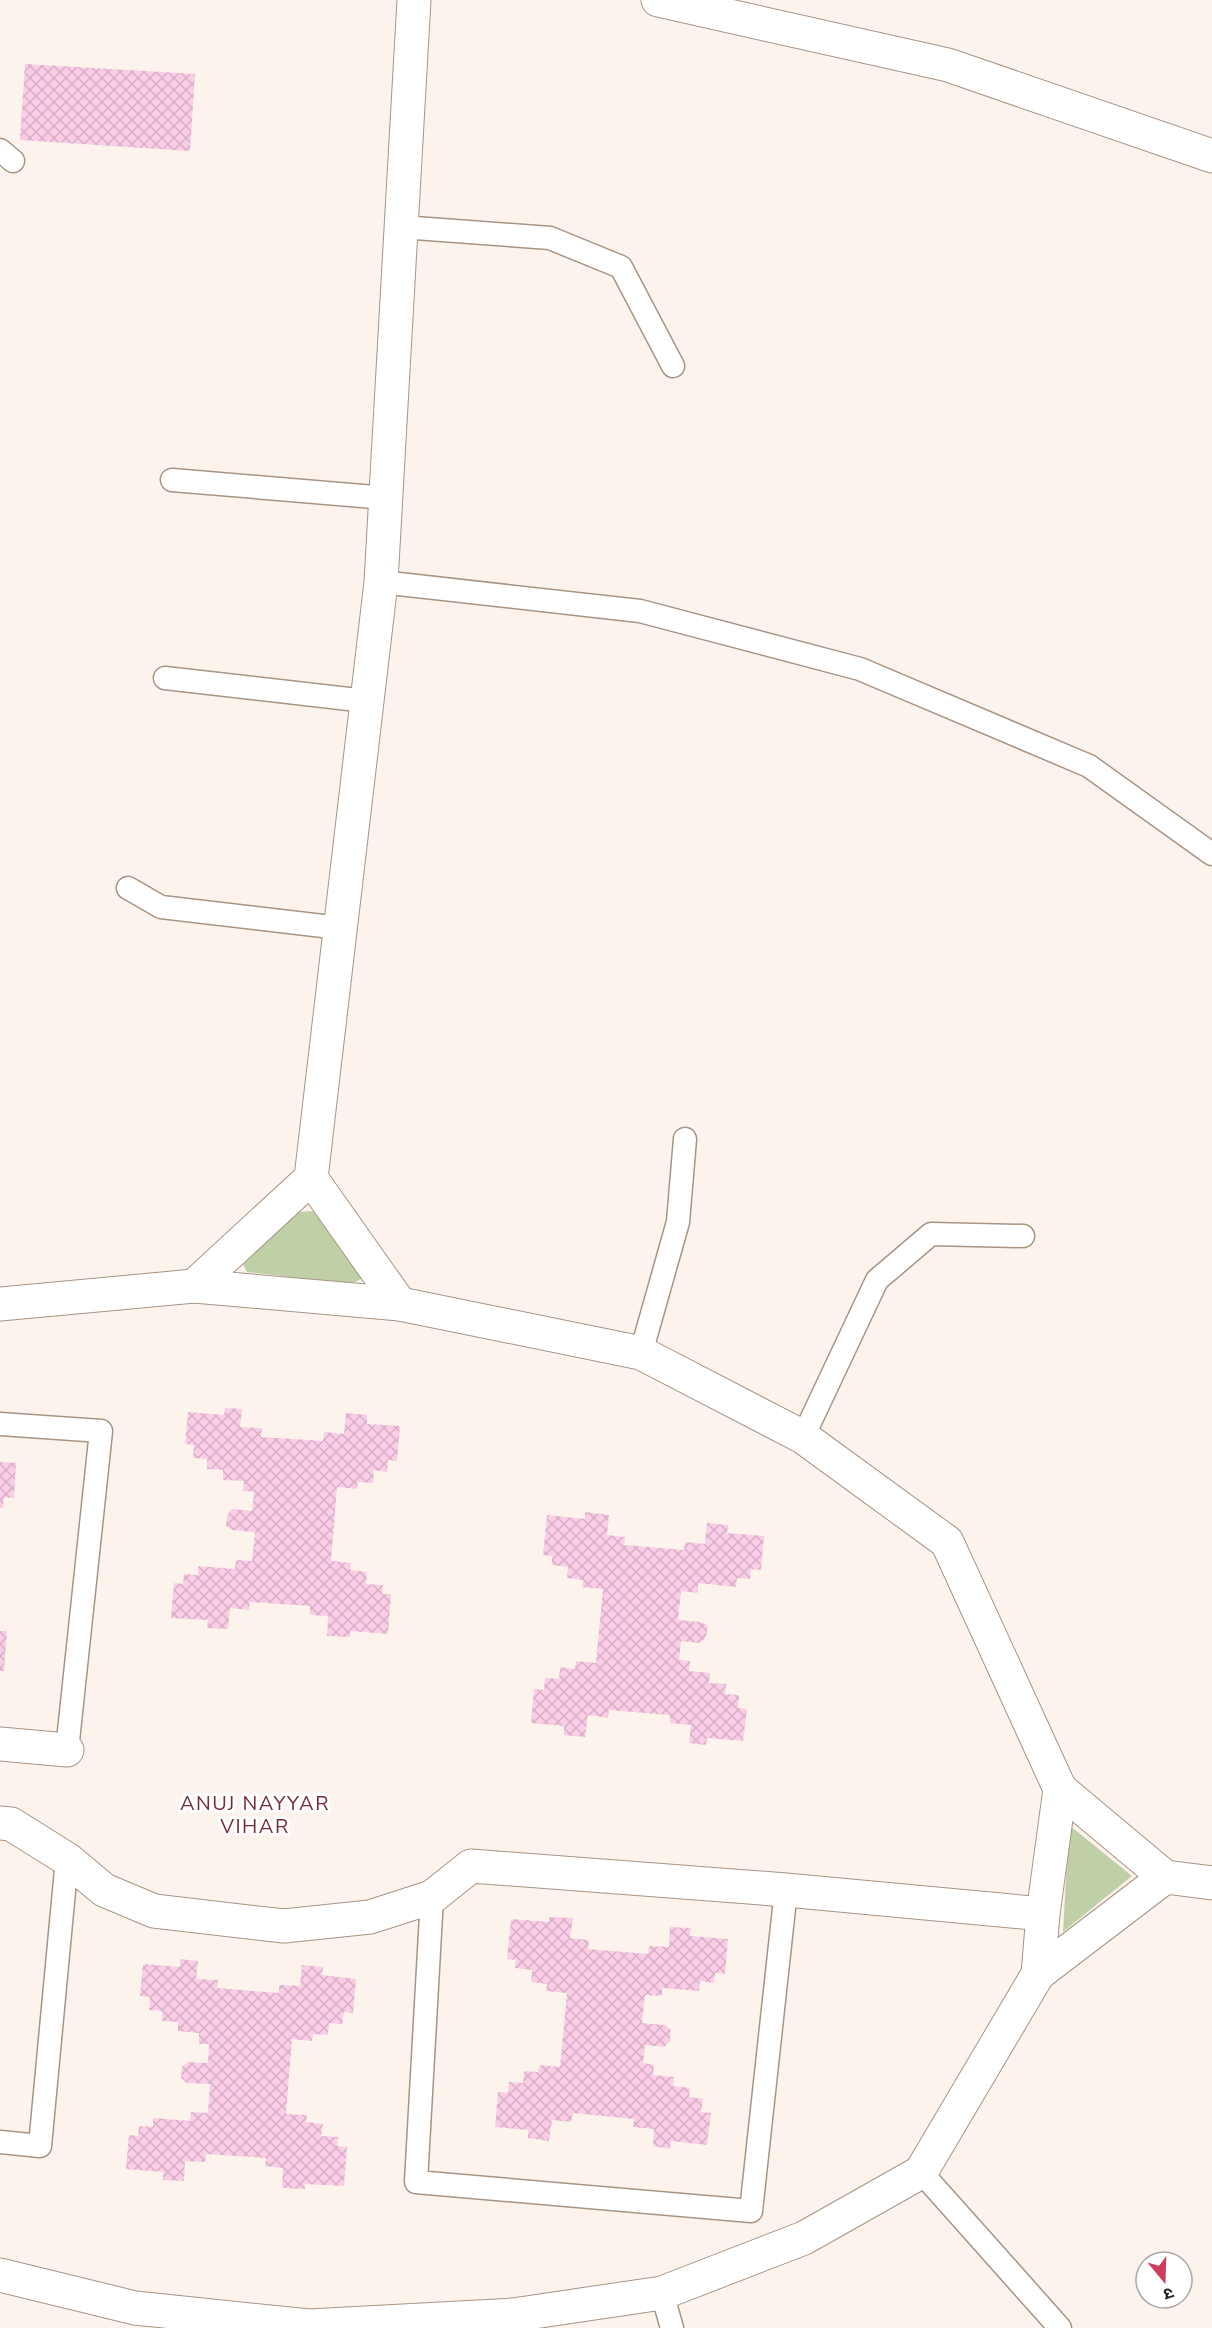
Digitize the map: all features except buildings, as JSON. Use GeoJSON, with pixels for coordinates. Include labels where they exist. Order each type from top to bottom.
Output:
{"type":"FeatureCollection","features":[{"type":"Feature","properties":{"kind":"street"},"geometry":{"type":"LineString","coordinates":[[194,1286],[311,1179],[381,582],[414,0]]}},
{"type":"Feature","properties":{"kind":"street"},"geometry":{"type":"LineString","coordinates":[[658,0],[948,65],[1212,156]]}},
{"type":"Feature","properties":{"kind":"street"},"geometry":{"type":"LineString","coordinates":[[311,1179],[400,1304]]}},
{"type":"Feature","properties":{"kind":"street"},"geometry":{"type":"LineString","coordinates":[[0,1304],[194,1286],[400,1304],[641,1353],[803,1437],[947,1542],[1060,1788],[1165,1877],[1212,1883]]}},
{"type":"Feature","properties":{"kind":"street"},"geometry":{"type":"LineString","coordinates":[[0,1744],[67,1750]]}},
{"type":"Feature","properties":{"kind":"street"},"geometry":{"type":"LineString","coordinates":[[1038,1974],[1043,1914],[1060,1788]]}},
{"type":"Feature","properties":{"kind":"street"},"geometry":{"type":"LineString","coordinates":[[0,1823],[11,1824],[68,1859],[104,1890],[154,1911],[284,1926],[370,1917],[432,1897],[471,1866],[786,1890],[1043,1914]]}},
{"type":"Feature","properties":{"kind":"street"},"geometry":{"type":"LineString","coordinates":[[0,2275],[138,2318],[308,2327],[513,2315],[662,2293],[804,2238],[921,2172],[1038,1974],[1165,1877]]}},
{"type":"Feature","properties":{"kind":"lane"},"geometry":{"type":"LineString","coordinates":[[402,227],[550,238],[621,267],[673,366]]}},
{"type":"Feature","properties":{"kind":"lane"},"geometry":{"type":"LineString","coordinates":[[172,480],[386,498]]}},
{"type":"Feature","properties":{"kind":"lane"},"geometry":{"type":"LineString","coordinates":[[381,582],[640,611],[860,669],[1089,766],[1212,854]]}},
{"type":"Feature","properties":{"kind":"lane"},"geometry":{"type":"LineString","coordinates":[[165,678],[366,701]]}},
{"type":"Feature","properties":{"kind":"lane"},"geometry":{"type":"LineString","coordinates":[[128,888],[161,907],[340,928]]}},
{"type":"Feature","properties":{"kind":"lane"},"geometry":{"type":"LineString","coordinates":[[641,1353],[678,1222],[685,1139]]}},
{"type":"Feature","properties":{"kind":"lane"},"geometry":{"type":"LineString","coordinates":[[803,1437],[877,1280],[931,1234],[1023,1236]]}},
{"type":"Feature","properties":{"kind":"lane"},"geometry":{"type":"LineString","coordinates":[[0,1424],[101,1431],[67,1750]]}},
{"type":"Feature","properties":{"kind":"lane"},"geometry":{"type":"LineString","coordinates":[[0,2142],[40,2146],[68,1859]]}},
{"type":"Feature","properties":{"kind":"lane"},"geometry":{"type":"LineString","coordinates":[[432,1897],[416,2182],[751,2211],[786,1890]]}},
{"type":"Feature","properties":{"kind":"lane"},"geometry":{"type":"LineString","coordinates":[[921,2172],[1060,2328]]}},
{"type":"Feature","properties":{"kind":"lane"},"geometry":{"type":"LineString","coordinates":[[662,2293],[672,2328]]}},
{"type":"Feature","properties":{"kind":"green space"},"geometry":{"type":"Polygon","coordinates":[[[315,1211],[365,1277],[351,1284],[247,1272],[241,1260],[297,1212],[315,1211]]]}},
{"type":"Feature","properties":{"kind":"green space"},"geometry":{"type":"Polygon","coordinates":[[[1069,1825],[1132,1876],[1063,1932],[1069,1825]]]}},
{"type":"Feature","properties":{"kind":"district","name":"ANUJ NAYYAR VIHAR"},"geometry":{"type":"Point","coordinates":[255,1814]}}]}
